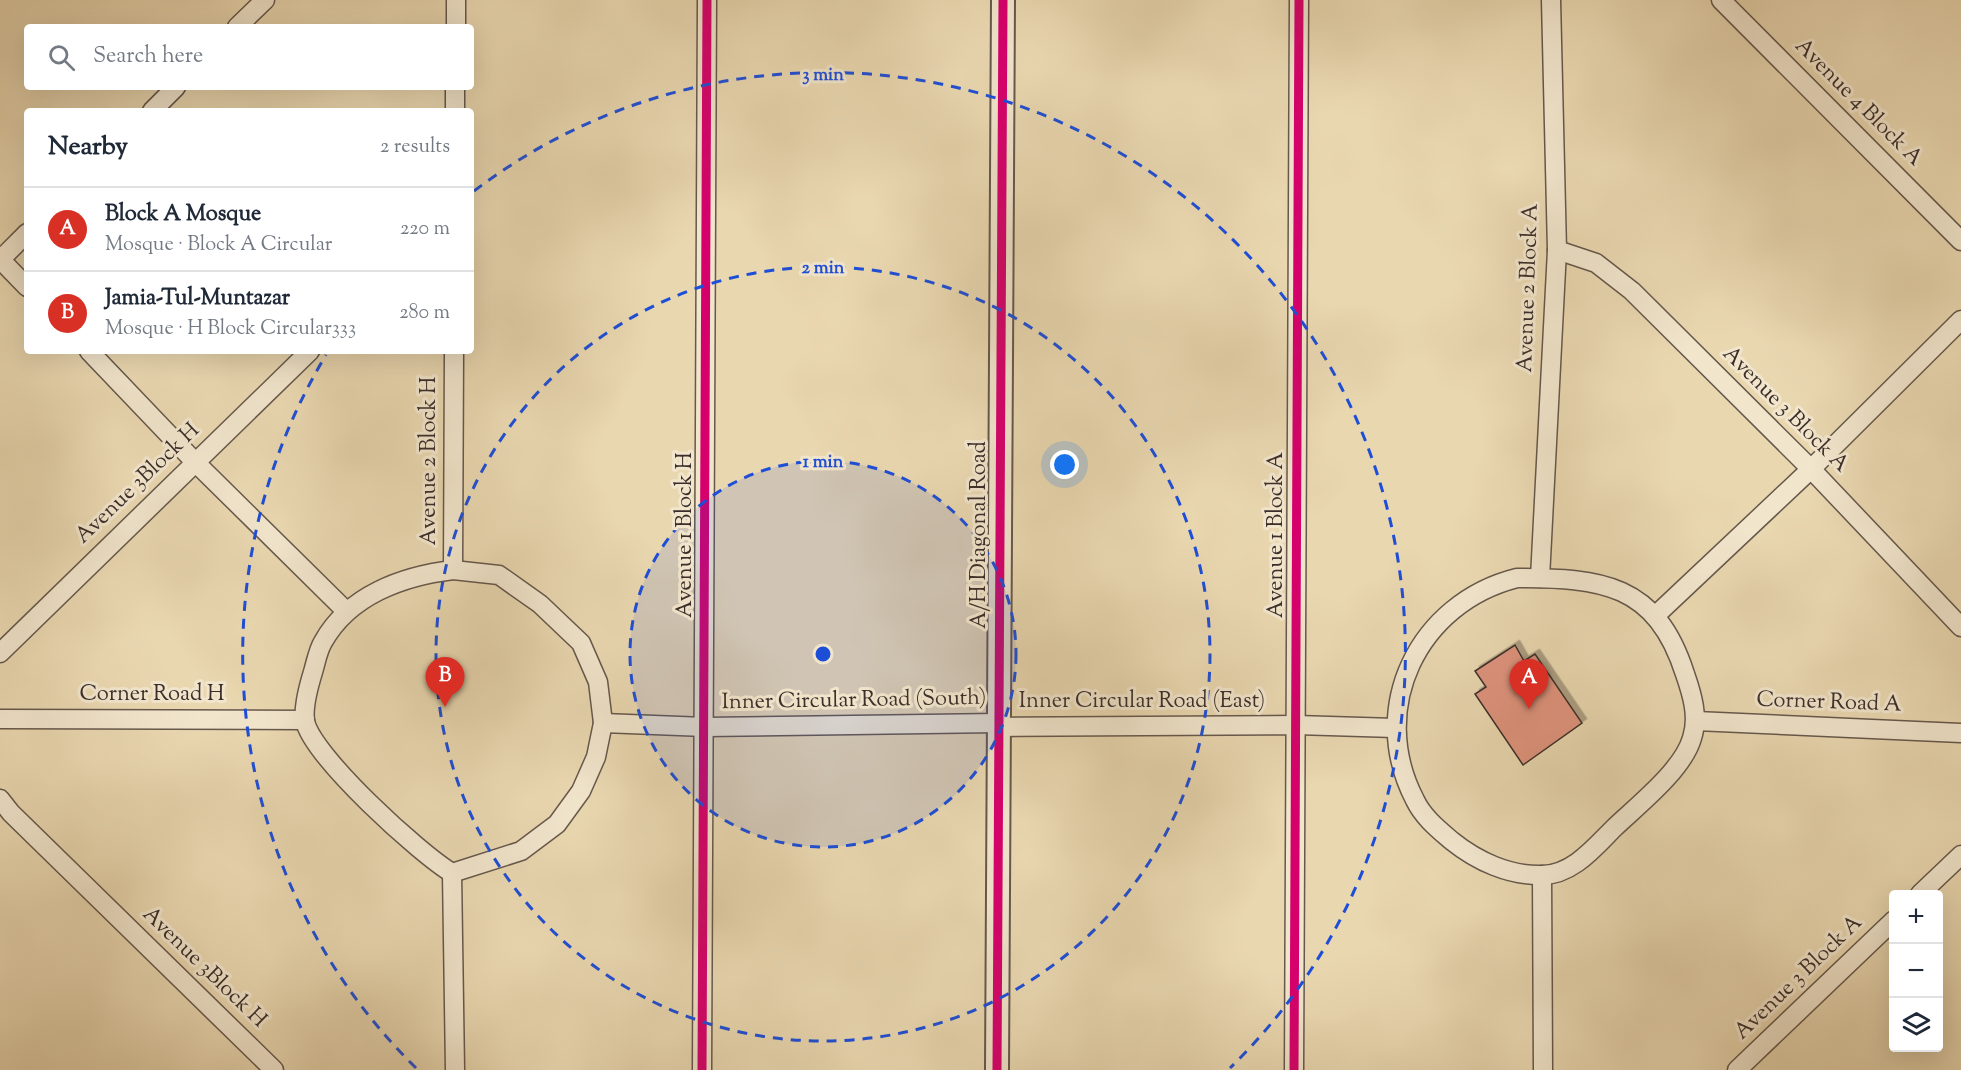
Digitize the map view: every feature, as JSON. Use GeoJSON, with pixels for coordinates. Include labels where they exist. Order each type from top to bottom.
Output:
{"type":"FeatureCollection","features":[{"type":"Feature","properties":{"kind":"street"},"geometry":{"type":"LineString","coordinates":[[240,24],[265,0]]}},
{"type":"Feature","properties":{"kind":"street"},"geometry":{"type":"LineString","coordinates":[[456,0],[456,24]]}},
{"type":"Feature","properties":{"kind":"street","name":"Avenue 1 Block H"},"geometry":{"type":"LineString","coordinates":[[702,1070],[707,0]]}},
{"type":"Feature","properties":{"kind":"street","name":"A/H Diagonal Road"},"geometry":{"type":"LineString","coordinates":[[997,1070],[1003,0]]}},
{"type":"Feature","properties":{"kind":"street","name":"Avenue 1 Block A"},"geometry":{"type":"LineString","coordinates":[[1294,1070],[1299,0]]}},
{"type":"Feature","properties":{"kind":"street","name":"Avenue 2 Block A"},"geometry":{"type":"LineString","coordinates":[[1540,578],[1557,250],[1551,0]]}},
{"type":"Feature","properties":{"kind":"street","name":"Avenue 4 Block A"},"geometry":{"type":"LineString","coordinates":[[1721,0],[1961,241]]}},
{"type":"Feature","properties":{"kind":"street"},"geometry":{"type":"LineString","coordinates":[[155,108],[173,90]]}},
{"type":"Feature","properties":{"kind":"street"},"geometry":{"type":"LineString","coordinates":[[455,90],[455,108]]}},
{"type":"Feature","properties":{"kind":"street"},"geometry":{"type":"LineString","coordinates":[[24,236],[0,259],[24,284]]}},
{"type":"Feature","properties":{"kind":"street","name":"Avenue 3 Block A"},"geometry":{"type":"LineString","coordinates":[[1557,250],[1596,263],[1632,291],[1811,469],[1961,627]]}},
{"type":"Feature","properties":{"kind":"street"},"geometry":{"type":"LineString","coordinates":[[1654,616],[1811,469],[1961,320]]}},
{"type":"Feature","properties":{"kind":"street"},"geometry":{"type":"LineString","coordinates":[[92,354],[195,462],[346,611]]}},
{"type":"Feature","properties":{"kind":"street","name":"Avenue 3Block H"},"geometry":{"type":"LineString","coordinates":[[0,653],[307,354]]}},
{"type":"Feature","properties":{"kind":"street","name":"Avenue 2 Block H"},"geometry":{"type":"LineString","coordinates":[[453,570],[454,354]]}},
{"type":"Feature","properties":{"kind":"street"},"geometry":{"type":"LineString","coordinates":[[453,570],[498,575],[540,604],[582,643],[598,682],[603,723],[596,757],[581,791],[557,824],[521,851],[452,873],[431,861],[358,792],[312,738],[305,720],[310,681],[322,643],[346,611],[382,589],[423,574],[453,570]]}},
{"type":"Feature","properties":{"kind":"street"},"geometry":{"type":"LineString","coordinates":[[1517,578],[1592,581],[1617,589],[1636,600],[1654,616],[1674,646],[1684,671],[1696,721],[1692,740],[1657,787],[1576,863],[1559,873],[1542,875],[1493,866],[1464,850],[1434,825],[1415,802],[1404,774],[1395,728],[1407,673],[1429,632],[1443,617],[1476,593],[1496,583],[1517,578]]}},
{"type":"Feature","properties":{"kind":"street","name":"Corner Road H"},"geometry":{"type":"LineString","coordinates":[[0,719],[305,720]]}},
{"type":"Feature","properties":{"kind":"street","name":"Corner Road A"},"geometry":{"type":"LineString","coordinates":[[1696,721],[1961,732]]}},
{"type":"Feature","properties":{"kind":"street","name":"Inner Circular Road (South)"},"geometry":{"type":"LineString","coordinates":[[603,723],[705,727],[998,725]]}},
{"type":"Feature","properties":{"kind":"street","name":"Inner Circular Road (East)"},"geometry":{"type":"LineString","coordinates":[[998,725],[1296,725],[1395,728]]}},
{"type":"Feature","properties":{"kind":"street","name":"Avenue 3Block H"},"geometry":{"type":"LineString","coordinates":[[0,799],[11,813],[274,1070]]}},
{"type":"Feature","properties":{"kind":"street"},"geometry":{"type":"LineString","coordinates":[[1924,890],[1961,855]]}},
{"type":"Feature","properties":{"kind":"street"},"geometry":{"type":"LineString","coordinates":[[452,873],[455,1070]]}},
{"type":"Feature","properties":{"kind":"street"},"geometry":{"type":"LineString","coordinates":[[1542,875],[1543,1070]]}},
{"type":"Feature","properties":{"kind":"street","name":"Avenue 3 Block A"},"geometry":{"type":"LineString","coordinates":[[1737,1070],[1889,924]]}},
{"type":"Feature","properties":{"kind":"building"},"geometry":{"type":"Polygon","coordinates":[[[1515,645],[1524,661],[1535,654],[1582,723],[1523,765],[1475,694],[1486,687],[1475,671],[1515,645]]]}},
{"type":"Feature","properties":{"kind":"cycle path"},"geometry":{"type":"LineString","coordinates":[[702,1070],[707,0]]}},
{"type":"Feature","properties":{"kind":"cycle path"},"geometry":{"type":"LineString","coordinates":[[997,1070],[1003,0]]}},
{"type":"Feature","properties":{"kind":"cycle path"},"geometry":{"type":"LineString","coordinates":[[1294,1070],[1299,0]]}},
{"type":"Feature","properties":{"kind":"place","name":"Jamia-Tul-Muntazar"},"geometry":{"type":"Point","coordinates":[445,707]}},
{"type":"Feature","properties":{"kind":"place","name":"Block A Mosque"},"geometry":{"type":"Point","coordinates":[1529,709]}}]}
